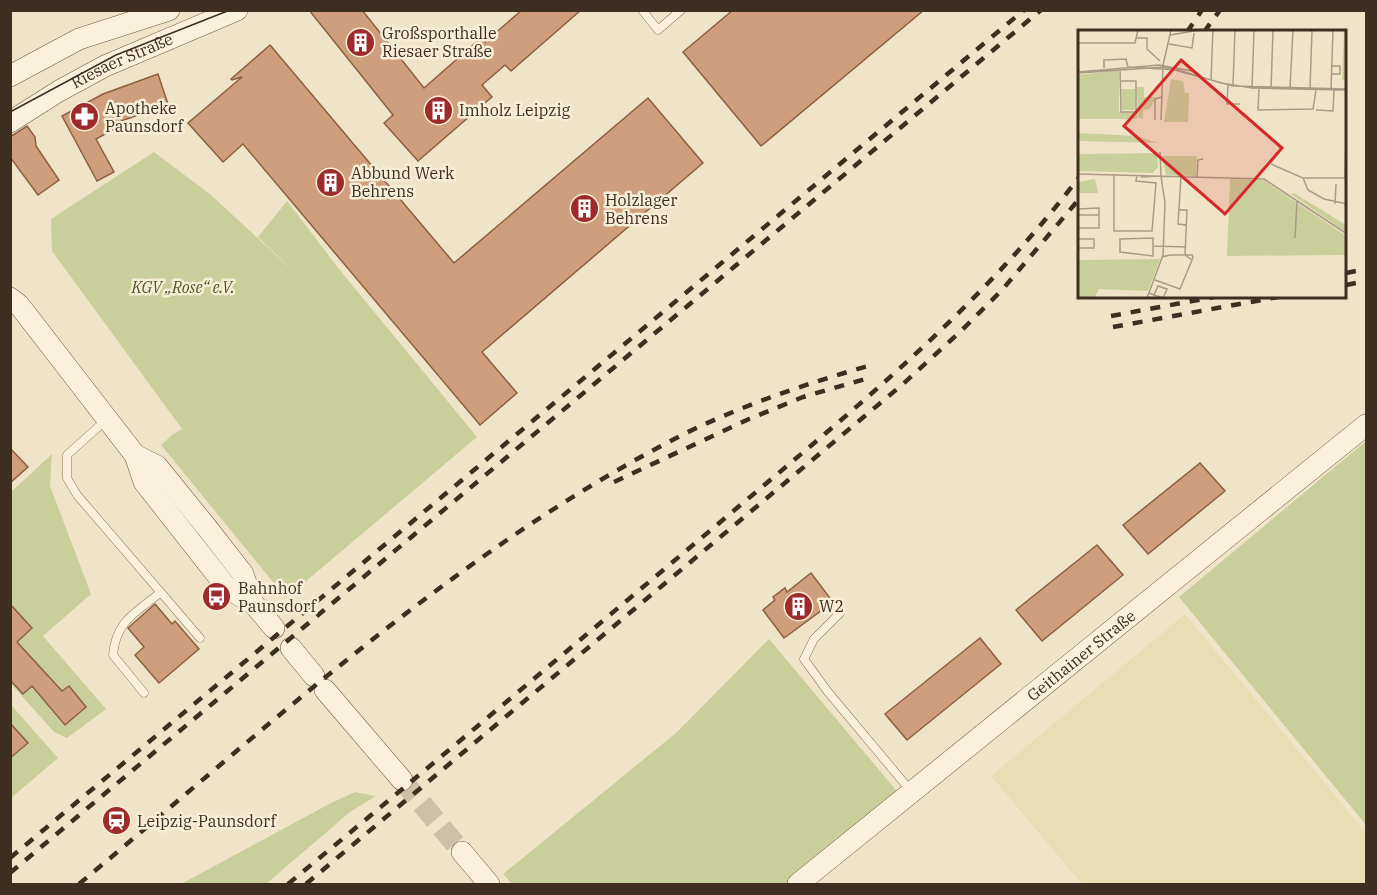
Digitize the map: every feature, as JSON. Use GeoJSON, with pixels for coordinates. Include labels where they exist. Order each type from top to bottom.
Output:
{"type":"FeatureCollection","features":[{"type":"Feature","properties":{"kind":"main road","name":"Riesaer Straße"},"geometry":{"type":"LineString","coordinates":[[10,76],[79,39],[169,10]]}},
{"type":"Feature","properties":{"kind":"main road","name":"Riesaer Straße"},"geometry":{"type":"LineString","coordinates":[[10,122],[105,66],[237,10]]}},
{"type":"Feature","properties":{"kind":"main road"},"geometry":{"type":"LineString","coordinates":[[10,282],[15,302],[135,455],[157,466],[202,521],[243,574],[253,603],[274,628]]}},
{"type":"Feature","properties":{"kind":"main road","name":"Geithainer Straße"},"geometry":{"type":"LineString","coordinates":[[798,885],[1366,425]]}},
{"type":"Feature","properties":{"kind":"main road"},"geometry":{"type":"LineString","coordinates":[[291,648],[402,780]]}},
{"type":"Feature","properties":{"kind":"main road"},"geometry":{"type":"LineString","coordinates":[[462,852],[489,885]]}},
{"type":"Feature","properties":{"kind":"lane"},"geometry":{"type":"LineString","coordinates":[[642,10],[658,30],[681,10]]}},
{"type":"Feature","properties":{"kind":"lane"},"geometry":{"type":"LineString","coordinates":[[106,419],[67,454],[67,478],[77,495],[200,638]]}},
{"type":"Feature","properties":{"kind":"lane"},"geometry":{"type":"LineString","coordinates":[[144,693],[114,655],[114,643],[122,624],[160,593]]}},
{"type":"Feature","properties":{"kind":"lane"},"geometry":{"type":"LineString","coordinates":[[840,613],[814,639],[804,659],[828,692],[913,793]]}},
{"type":"Feature","properties":{"kind":"shaded area"},"geometry":{"type":"Polygon","coordinates":[[[1185,614],[1366,833],[1366,884],[1082,884],[991,776],[1185,614]]]}},
{"type":"Feature","properties":{"kind":"green space","name":"KGV „Rose“ e.V."},"geometry":{"type":"Polygon","coordinates":[[[154,152],[211,195],[301,278],[258,237],[287,201],[339,269],[477,437],[286,598],[161,445],[182,429],[52,251],[51,219],[154,152]]]}},
{"type":"Feature","properties":{"kind":"green space"},"geometry":{"type":"Polygon","coordinates":[[[1366,441],[1366,825],[1179,597],[1366,441]]]}},
{"type":"Feature","properties":{"kind":"green space"},"geometry":{"type":"Polygon","coordinates":[[[52,454],[50,486],[91,594],[43,636],[106,709],[67,738],[54,732],[11,684],[10,493],[52,454]]]}},
{"type":"Feature","properties":{"kind":"green space"},"geometry":{"type":"Polygon","coordinates":[[[769,639],[901,796],[791,884],[512,884],[503,874],[676,733],[769,639]]]}},
{"type":"Feature","properties":{"kind":"green space"},"geometry":{"type":"Polygon","coordinates":[[[12,706],[58,758],[11,798],[10,707],[12,706]]]}},
{"type":"Feature","properties":{"kind":"green space"},"geometry":{"type":"Polygon","coordinates":[[[355,792],[376,796],[350,812],[266,884],[181,884],[331,803],[355,792]]]}},
{"type":"Feature","properties":{"kind":"building"},"geometry":{"type":"Polygon","coordinates":[[[309,10],[362,10],[424,88],[481,38],[485,42],[522,10],[581,10],[511,71],[505,65],[482,85],[492,97],[418,161],[384,123],[393,115],[309,10]]]}},
{"type":"Feature","properties":{"kind":"building"},"geometry":{"type":"Polygon","coordinates":[[[733,10],[924,10],[761,146],[683,52],[733,10]]]}},
{"type":"Feature","properties":{"kind":"building"},"geometry":{"type":"Polygon","coordinates":[[[270,45],[454,263],[648,98],[703,163],[482,352],[517,393],[480,425],[243,144],[223,162],[188,123],[242,77],[231,79],[270,45]]]}},
{"type":"Feature","properties":{"kind":"building"},"geometry":{"type":"Polygon","coordinates":[[[158,74],[168,104],[116,123],[118,127],[96,139],[114,172],[97,181],[62,116],[103,94],[158,74]]]}},
{"type":"Feature","properties":{"kind":"building"},"geometry":{"type":"Polygon","coordinates":[[[27,126],[35,137],[36,146],[59,180],[38,195],[10,157],[10,137],[27,126]]]}},
{"type":"Feature","properties":{"kind":"building"},"geometry":{"type":"Polygon","coordinates":[[[10,448],[28,467],[10,483],[10,448]]]}},
{"type":"Feature","properties":{"kind":"building"},"geometry":{"type":"Polygon","coordinates":[[[1200,463],[1225,491],[1148,554],[1123,525],[1200,463]]]}},
{"type":"Feature","properties":{"kind":"building"},"geometry":{"type":"Polygon","coordinates":[[[1097,545],[1123,575],[1042,641],[1016,610],[1097,545]]]}},
{"type":"Feature","properties":{"kind":"building","name":"W2"},"geometry":{"type":"Polygon","coordinates":[[[811,573],[833,602],[784,638],[763,610],[775,600],[773,597],[785,588],[787,592],[811,573]]]}},
{"type":"Feature","properties":{"kind":"building"},"geometry":{"type":"Polygon","coordinates":[[[10,604],[32,628],[17,642],[62,691],[69,686],[86,707],[65,725],[32,686],[23,694],[10,680],[10,604]]]}},
{"type":"Feature","properties":{"kind":"building"},"geometry":{"type":"Polygon","coordinates":[[[155,604],[172,624],[175,621],[199,649],[159,683],[135,655],[144,647],[128,628],[155,604]]]}},
{"type":"Feature","properties":{"kind":"building"},"geometry":{"type":"Polygon","coordinates":[[[980,638],[1001,664],[907,740],[885,714],[980,638]]]}},
{"type":"Feature","properties":{"kind":"building"},"geometry":{"type":"Polygon","coordinates":[[[10,723],[28,743],[10,758],[10,723]]]}},
{"type":"Feature","properties":{"kind":"tunnel"},"geometry":{"type":"LineString","coordinates":[[402,780],[462,852]]}},
{"type":"Feature","properties":{"kind":"tram line"},"geometry":{"type":"LineString","coordinates":[[10,112],[116,55],[230,10]]}},
{"type":"Feature","properties":{"kind":"railway"},"geometry":{"type":"LineString","coordinates":[[10,858],[1024,10]]}},
{"type":"Feature","properties":{"kind":"railway"},"geometry":{"type":"LineString","coordinates":[[10,873],[1041,10]]}},
{"type":"Feature","properties":{"kind":"railway"},"geometry":{"type":"LineString","coordinates":[[1188,30],[1202,10]]}},
{"type":"Feature","properties":{"kind":"railway"},"geometry":{"type":"LineString","coordinates":[[1205,30],[1220,10]]}},
{"type":"Feature","properties":{"kind":"railway"},"geometry":{"type":"LineString","coordinates":[[288,884],[815,442],[909,360],[998,272],[1078,178]]}},
{"type":"Feature","properties":{"kind":"railway"},"geometry":{"type":"LineString","coordinates":[[306,884],[903,384],[1002,290],[1078,200]]}},
{"type":"Feature","properties":{"kind":"railway"},"geometry":{"type":"LineString","coordinates":[[1347,273],[1366,269]]}},
{"type":"Feature","properties":{"kind":"railway"},"geometry":{"type":"LineString","coordinates":[[1347,285],[1366,281]]}},
{"type":"Feature","properties":{"kind":"railway"},"geometry":{"type":"LineString","coordinates":[[1111,316],[1209,298]]}},
{"type":"Feature","properties":{"kind":"railway"},"geometry":{"type":"LineString","coordinates":[[1113,327],[1272,298]]}},
{"type":"Feature","properties":{"kind":"railway"},"geometry":{"type":"LineString","coordinates":[[79,884],[369,642],[521,530],[601,480],[684,434],[774,396],[868,366]]}},
{"type":"Feature","properties":{"kind":"railway"},"geometry":{"type":"LineString","coordinates":[[614,482],[749,419],[803,397],[872,377]]}},
{"type":"Feature","properties":{"kind":"place","name":"Großsporthalle Riesaer Straße"},"geometry":{"type":"Point","coordinates":[361,42]}},
{"type":"Feature","properties":{"kind":"place","name":"Imholz Leipzig"},"geometry":{"type":"Point","coordinates":[438,110]}},
{"type":"Feature","properties":{"kind":"place","name":"Apotheke Paunsdorf"},"geometry":{"type":"Point","coordinates":[84,117]}},
{"type":"Feature","properties":{"kind":"place","name":"Abbund Werk Behrens"},"geometry":{"type":"Point","coordinates":[330,182]}},
{"type":"Feature","properties":{"kind":"place","name":"Holzlager Behrens"},"geometry":{"type":"Point","coordinates":[584,209]}},
{"type":"Feature","properties":{"kind":"place","name":"Bahnhof Paunsdorf"},"geometry":{"type":"Point","coordinates":[217,597]}},
{"type":"Feature","properties":{"kind":"place","name":"W2"},"geometry":{"type":"Point","coordinates":[798,606]}},
{"type":"Feature","properties":{"kind":"place","name":"Leipzig-Paunsdorf"},"geometry":{"type":"Point","coordinates":[116,821]}}]}
